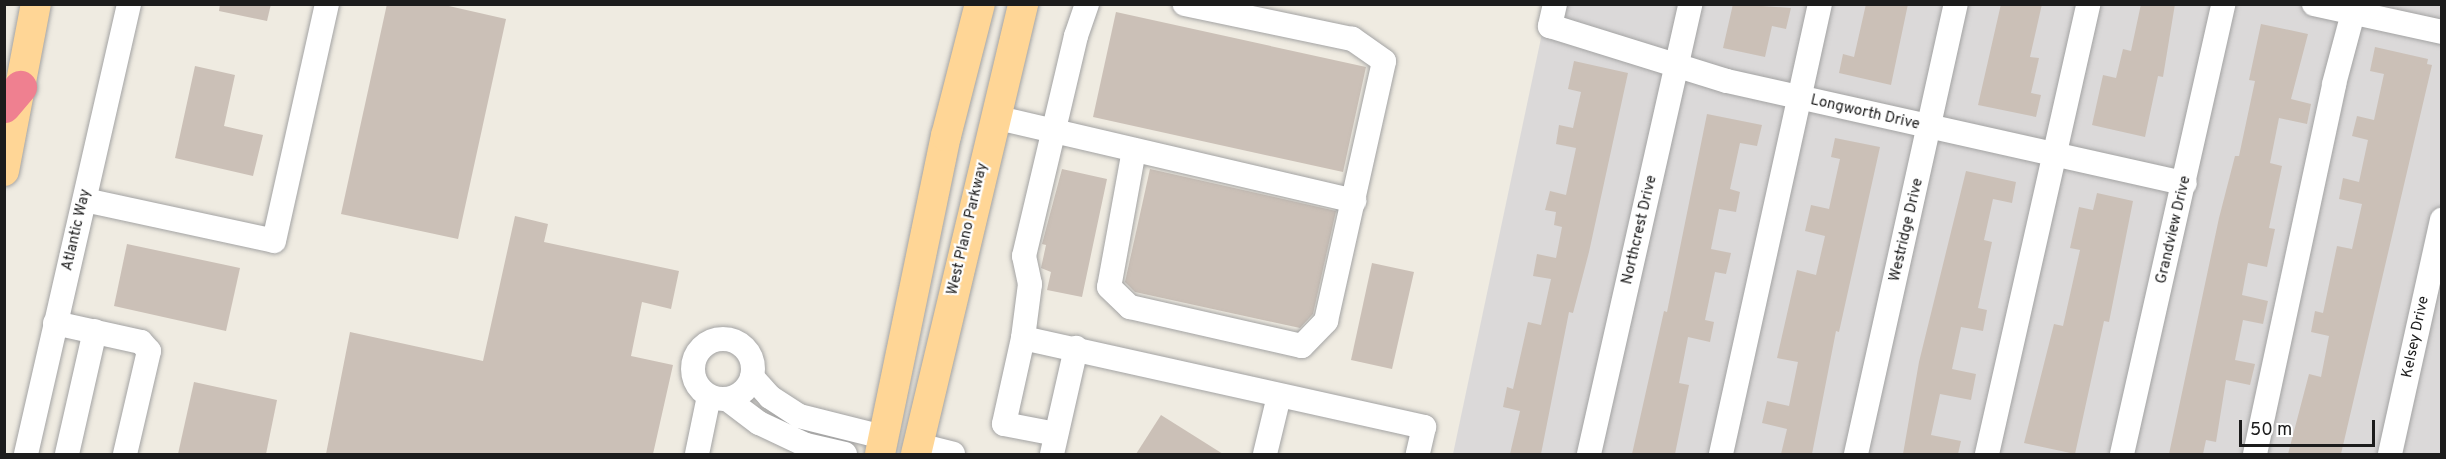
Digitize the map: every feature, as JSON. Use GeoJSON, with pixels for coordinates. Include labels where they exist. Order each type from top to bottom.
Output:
{"type":"FeatureCollection","features":[{"type":"Feature","properties":{"kind":"main road"},"geometry":{"type":"LineString","coordinates":[[4,171],[12,96],[36,4]]}},
{"type":"Feature","properties":{"kind":"main road"},"geometry":{"type":"LineString","coordinates":[[917,450],[881,446],[946,136],[980,4]]}},
{"type":"Feature","properties":{"kind":"main road","name":"West Plano Parkway"},"geometry":{"type":"LineString","coordinates":[[917,450],[994,117],[1023,4]]}},
{"type":"Feature","properties":{"kind":"street","name":"Atlantic Way"},"geometry":{"type":"LineString","coordinates":[[26,454],[129,4]]}},
{"type":"Feature","properties":{"kind":"street"},"geometry":{"type":"LineString","coordinates":[[85,200],[274,241],[327,4]]}},
{"type":"Feature","properties":{"kind":"street"},"geometry":{"type":"LineString","coordinates":[[1076,348],[1054,444],[1005,424],[1023,338],[1030,284],[1024,256],[1052,130],[1087,4]]}},
{"type":"Feature","properties":{"kind":"street"},"geometry":{"type":"LineString","coordinates":[[1134,150],[1109,287],[1130,307],[1302,346],[1326,321],[1384,61],[1352,39],[1185,4]]}},
{"type":"Feature","properties":{"kind":"street","name":"Northcrest Drive"},"geometry":{"type":"LineString","coordinates":[[1590,454],[1690,4]]}},
{"type":"Feature","properties":{"kind":"street"},"geometry":{"type":"LineString","coordinates":[[1720,454],[1801,98],[1820,4]]}},
{"type":"Feature","properties":{"kind":"street","name":"Westridge Drive"},"geometry":{"type":"LineString","coordinates":[[1856,454],[1956,4]]}},
{"type":"Feature","properties":{"kind":"street"},"geometry":{"type":"LineString","coordinates":[[1987,454],[2056,155],[2088,4]]}},
{"type":"Feature","properties":{"kind":"street","name":"Grandview Drive"},"geometry":{"type":"LineString","coordinates":[[2122,454],[2185,183],[2223,4]]}},
{"type":"Feature","properties":{"kind":"street"},"geometry":{"type":"LineString","coordinates":[[2314,4],[2442,32]]}},
{"type":"Feature","properties":{"kind":"street"},"geometry":{"type":"LineString","coordinates":[[2254,454],[2334,84],[2345,9]]}},
{"type":"Feature","properties":{"kind":"street","name":"Longworth Drive"},"geometry":{"type":"LineString","coordinates":[[1553,15],[1727,81],[2185,183]]}},
{"type":"Feature","properties":{"kind":"street"},"geometry":{"type":"LineString","coordinates":[[994,117],[1354,201]]}},
{"type":"Feature","properties":{"kind":"street","name":"Kelsey Drive"},"geometry":{"type":"LineString","coordinates":[[2390,454],[2442,220]]}},
{"type":"Feature","properties":{"kind":"street"},"geometry":{"type":"LineString","coordinates":[[55,323],[141,342],[149,351],[125,454]]}},
{"type":"Feature","properties":{"kind":"street"},"geometry":{"type":"LineString","coordinates":[[68,454],[95,332]]}},
{"type":"Feature","properties":{"kind":"street"},"geometry":{"type":"LineString","coordinates":[[1023,338],[1424,427],[1418,454]]}},
{"type":"Feature","properties":{"kind":"street"},"geometry":{"type":"LineString","coordinates":[[718,398],[743,392],[752,377],[751,359],[741,345],[724,339],[707,344],[696,356],[693,371],[697,385],[718,398],[759,423],[806,445],[845,454]]}},
{"type":"Feature","properties":{"kind":"street"},"geometry":{"type":"LineString","coordinates":[[752,377],[770,397],[799,416],[881,446]]}},
{"type":"Feature","properties":{"kind":"street"},"geometry":{"type":"LineString","coordinates":[[1265,454],[1279,396]]}},
{"type":"Feature","properties":{"kind":"street"},"geometry":{"type":"LineString","coordinates":[[697,454],[718,398]]}},
{"type":"Feature","properties":{"kind":"street"},"geometry":{"type":"LineString","coordinates":[[917,450],[953,454]]}},
{"type":"Feature","properties":{"kind":"shaded area"},"geometry":{"type":"Polygon","coordinates":[[[1548,5],[2441,5],[2441,454],[1453,454],[1548,5]]]}},
{"type":"Feature","properties":{"kind":"building"},"geometry":{"type":"Polygon","coordinates":[[[220,4],[271,4],[267,21],[219,11],[220,4]]]}},
{"type":"Feature","properties":{"kind":"building"},"geometry":{"type":"Polygon","coordinates":[[[387,4],[440,4],[506,19],[458,239],[341,214],[387,4]]]}},
{"type":"Feature","properties":{"kind":"building"},"geometry":{"type":"Polygon","coordinates":[[[1733,4],[1791,8],[1786,29],[1772,26],[1765,57],[1723,48],[1733,4]]]}},
{"type":"Feature","properties":{"kind":"building"},"geometry":{"type":"Polygon","coordinates":[[[1866,4],[1908,4],[1891,85],[1839,73],[1843,54],[1854,57],[1866,4]]]}},
{"type":"Feature","properties":{"kind":"building"},"geometry":{"type":"Polygon","coordinates":[[[2001,4],[2042,4],[2030,57],[2039,58],[2031,93],[2041,95],[2036,117],[1978,105],[2001,4]]]}},
{"type":"Feature","properties":{"kind":"building"},"geometry":{"type":"Polygon","coordinates":[[[2141,4],[2175,4],[2163,77],[2158,76],[2145,137],[2092,125],[2103,75],[2116,78],[2123,49],[2131,51],[2141,4]]]}},
{"type":"Feature","properties":{"kind":"building"},"geometry":{"type":"Polygon","coordinates":[[[1116,12],[1366,67],[1343,172],[1093,117],[1116,12]]]}},
{"type":"Feature","properties":{"kind":"building"},"geometry":{"type":"Polygon","coordinates":[[[2261,24],[2308,34],[2291,99],[2311,104],[2307,124],[2279,118],[2270,163],[2282,166],[2269,228],[2275,229],[2267,267],[2248,263],[2242,295],[2268,301],[2263,324],[2243,320],[2235,360],[2255,364],[2250,385],[2226,380],[2216,442],[2206,440],[2203,454],[2169,454],[2219,218],[2235,156],[2239,156],[2255,81],[2249,80],[2261,24]]]}},
{"type":"Feature","properties":{"kind":"building"},"geometry":{"type":"Polygon","coordinates":[[[2375,47],[2428,59],[2427,64],[2432,65],[2341,454],[2288,454],[2309,374],[2321,377],[2329,336],[2311,332],[2315,311],[2323,313],[2337,246],[2352,249],[2362,204],[2339,199],[2343,178],[2359,182],[2368,140],[2352,136],[2357,116],[2374,120],[2384,74],[2370,71],[2375,47]]]}},
{"type":"Feature","properties":{"kind":"building"},"geometry":{"type":"Polygon","coordinates":[[[1574,61],[1628,73],[1589,252],[1573,313],[1569,312],[1541,454],[1510,454],[1520,411],[1503,407],[1507,387],[1513,389],[1528,322],[1541,325],[1551,279],[1533,276],[1537,254],[1556,258],[1562,227],[1554,225],[1556,212],[1545,210],[1550,191],[1566,195],[1576,148],[1556,144],[1559,125],[1573,128],[1581,92],[1568,89],[1574,61]]]}},
{"type":"Feature","properties":{"kind":"building"},"geometry":{"type":"Polygon","coordinates":[[[195,66],[235,75],[224,126],[263,135],[253,176],[175,158],[195,66]]]}},
{"type":"Feature","properties":{"kind":"building"},"geometry":{"type":"Polygon","coordinates":[[[1707,114],[1762,125],[1757,146],[1740,143],[1730,189],[1740,192],[1736,212],[1719,209],[1711,249],[1731,253],[1726,274],[1715,272],[1705,320],[1714,322],[1710,342],[1688,337],[1679,383],[1689,385],[1675,454],[1632,454],[1664,311],[1667,312],[1707,114]]]}},
{"type":"Feature","properties":{"kind":"building"},"geometry":{"type":"Polygon","coordinates":[[[1835,138],[1880,147],[1839,332],[1836,331],[1812,454],[1781,454],[1787,429],[1762,423],[1767,401],[1789,406],[1798,362],[1777,358],[1797,270],[1816,275],[1825,236],[1805,231],[1811,205],[1829,209],[1840,159],[1831,157],[1835,138]]]}},
{"type":"Feature","properties":{"kind":"building"},"geometry":{"type":"Polygon","coordinates":[[[1062,169],[1107,179],[1082,297],[1047,290],[1051,272],[1041,268],[1046,245],[1042,244],[1062,169]]]}},
{"type":"Feature","properties":{"kind":"building"},"geometry":{"type":"Polygon","coordinates":[[[1150,169],[1336,211],[1313,314],[1300,328],[1135,292],[1125,282],[1150,169]]]}},
{"type":"Feature","properties":{"kind":"building"},"geometry":{"type":"Polygon","coordinates":[[[1966,171],[2016,182],[2012,203],[1993,199],[1984,240],[1992,242],[1978,308],[1987,310],[1983,331],[1961,327],[1952,369],[1976,374],[1971,400],[1940,394],[1931,435],[1961,441],[1958,454],[1903,454],[1919,362],[1966,171]]]}},
{"type":"Feature","properties":{"kind":"building"},"geometry":{"type":"Polygon","coordinates":[[[2097,193],[2133,201],[2109,322],[2104,321],[2075,454],[2024,443],[2054,324],[2063,326],[2080,250],[2070,248],[2079,207],[2093,210],[2097,193]]]}},
{"type":"Feature","properties":{"kind":"building"},"geometry":{"type":"Polygon","coordinates":[[[515,216],[548,224],[544,242],[679,271],[671,309],[642,302],[631,356],[673,365],[653,454],[326,454],[350,332],[483,361],[515,216]]]}},
{"type":"Feature","properties":{"kind":"building"},"geometry":{"type":"Polygon","coordinates":[[[127,244],[240,268],[226,331],[114,306],[127,244]]]}},
{"type":"Feature","properties":{"kind":"building"},"geometry":{"type":"Polygon","coordinates":[[[1372,263],[1414,272],[1392,369],[1351,360],[1372,263]]]}},
{"type":"Feature","properties":{"kind":"building"},"geometry":{"type":"Polygon","coordinates":[[[194,382],[277,400],[266,454],[178,454],[194,382]]]}},
{"type":"Feature","properties":{"kind":"building"},"geometry":{"type":"Polygon","coordinates":[[[1161,415],[1223,454],[1136,454],[1161,415]]]}}]}
